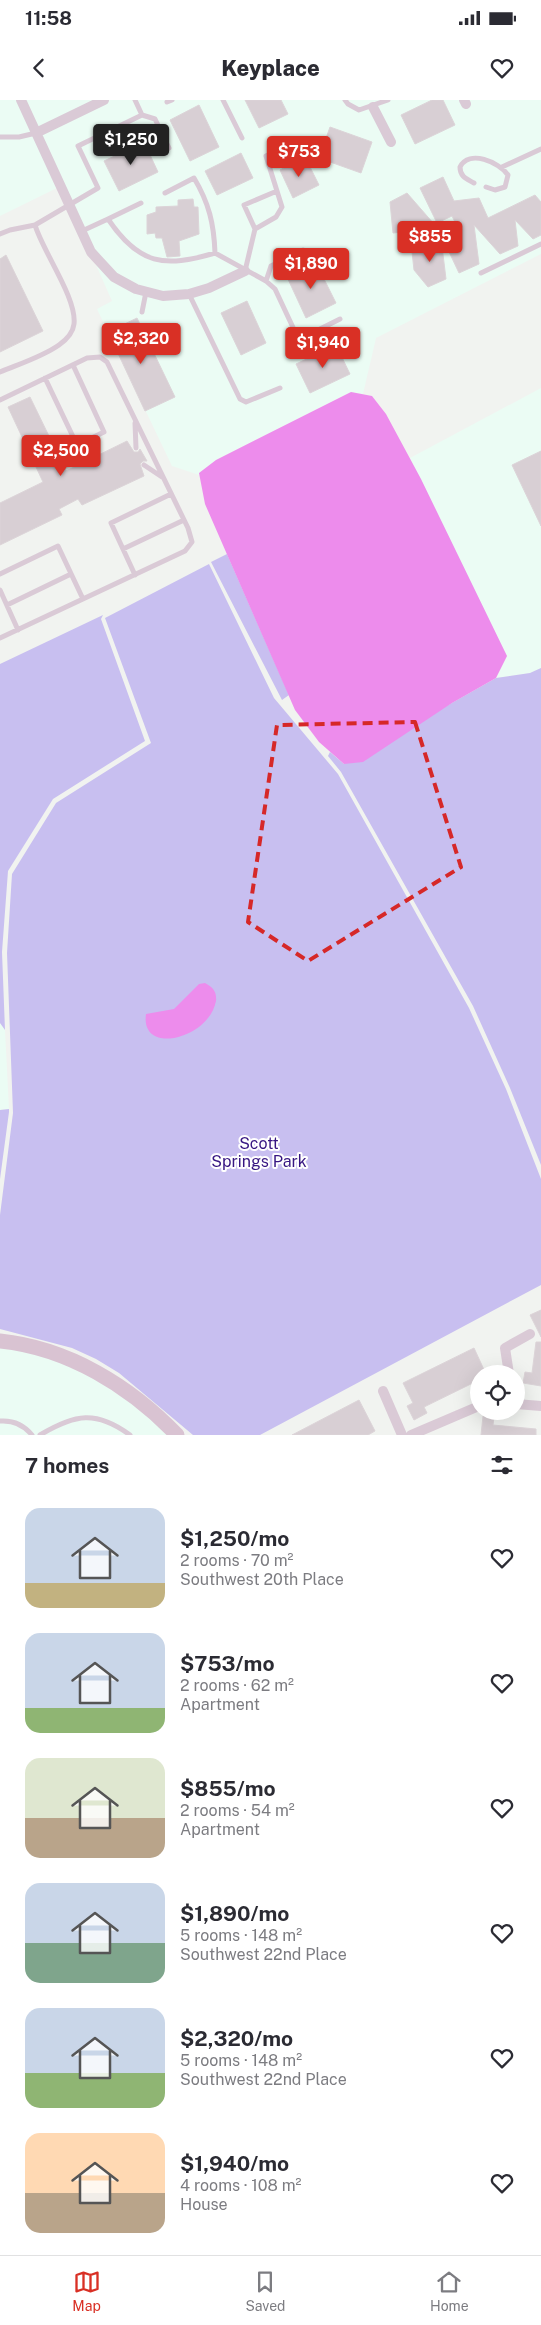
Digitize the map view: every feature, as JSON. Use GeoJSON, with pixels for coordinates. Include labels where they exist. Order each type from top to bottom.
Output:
{"type":"FeatureCollection","features":[{"type":"Feature","properties":{"kind":"street"},"geometry":{"type":"LineString","coordinates":[[21,100],[38,132],[91,252],[114,277],[136,289],[163,296],[189,294],[209,288],[245,271]]}},
{"type":"Feature","properties":{"kind":"street"},"geometry":{"type":"LineString","coordinates":[[38,132],[100,101]]}},
{"type":"Feature","properties":{"kind":"street"},"geometry":{"type":"LineString","coordinates":[[373,106],[391,142]]}},
{"type":"Feature","properties":{"kind":"street"},"geometry":{"type":"LineString","coordinates":[[508,1365],[506,1348],[530,1334]]}},
{"type":"Feature","properties":{"kind":"street"},"geometry":{"type":"LineString","coordinates":[[0,1341],[63,1354],[104,1376],[158,1415],[176,1435]]}},
{"type":"Feature","properties":{"kind":"street"},"geometry":{"type":"LineString","coordinates":[[383,1391],[402,1435]]}},
{"type":"Feature","properties":{"kind":"street"},"geometry":{"type":"LineString","coordinates":[[525,1405],[541,1406]]}},
{"type":"Feature","properties":{"kind":"street"},"geometry":{"type":"LineString","coordinates":[[411,1435],[470,1410]]}},
{"type":"Feature","properties":{"kind":"lane"},"geometry":{"type":"LineString","coordinates":[[135,100],[142,115],[155,120],[169,148]]}},
{"type":"Feature","properties":{"kind":"lane"},"geometry":{"type":"LineString","coordinates":[[223,100],[242,138]]}},
{"type":"Feature","properties":{"kind":"lane"},"geometry":{"type":"LineString","coordinates":[[345,100],[348,104],[359,110],[388,100]]}},
{"type":"Feature","properties":{"kind":"lane"},"geometry":{"type":"LineString","coordinates":[[0,234],[35,225],[69,203],[98,188],[78,146],[142,115]]}},
{"type":"Feature","properties":{"kind":"lane"},"geometry":{"type":"LineString","coordinates":[[0,137],[19,137],[38,132]]}},
{"type":"Feature","properties":{"kind":"lane"},"geometry":{"type":"LineString","coordinates":[[255,229],[276,217],[282,207],[266,156],[292,142]]}},
{"type":"Feature","properties":{"kind":"lane"},"geometry":{"type":"LineString","coordinates":[[502,167],[541,149]]}},
{"type":"Feature","properties":{"kind":"lane"},"geometry":{"type":"LineString","coordinates":[[474,183],[467,180],[460,172],[460,168],[466,160],[475,158],[502,167],[508,175],[505,187],[495,190],[486,187]]}},
{"type":"Feature","properties":{"kind":"lane"},"geometry":{"type":"LineString","coordinates":[[165,193],[194,178],[202,191],[213,220],[215,253]]}},
{"type":"Feature","properties":{"kind":"lane"},"geometry":{"type":"LineString","coordinates":[[245,271],[255,229],[244,205],[277,190]]}},
{"type":"Feature","properties":{"kind":"lane"},"geometry":{"type":"LineString","coordinates":[[82,230],[141,203]]}},
{"type":"Feature","properties":{"kind":"lane"},"geometry":{"type":"LineString","coordinates":[[108,219],[132,248],[150,259],[171,262],[215,253],[266,281],[275,289],[297,336],[306,336],[340,319]]}},
{"type":"Feature","properties":{"kind":"lane"},"geometry":{"type":"LineString","coordinates":[[0,372],[59,346],[70,336],[74,324],[69,301],[35,225]]}},
{"type":"Feature","properties":{"kind":"lane"},"geometry":{"type":"LineString","coordinates":[[481,274],[541,244]]}},
{"type":"Feature","properties":{"kind":"lane"},"geometry":{"type":"LineString","coordinates":[[266,281],[272,266],[303,250]]}},
{"type":"Feature","properties":{"kind":"lane"},"geometry":{"type":"LineString","coordinates":[[142,312],[146,292]]}},
{"type":"Feature","properties":{"kind":"lane"},"geometry":{"type":"LineString","coordinates":[[189,294],[240,399],[246,402],[280,388]]}},
{"type":"Feature","properties":{"kind":"lane"},"geometry":{"type":"LineString","coordinates":[[0,400],[87,358],[100,357],[107,362],[184,520],[192,542],[186,551],[0,638]]}},
{"type":"Feature","properties":{"kind":"lane"},"geometry":{"type":"LineString","coordinates":[[45,378],[77,445],[104,432],[73,365]]}},
{"type":"Feature","properties":{"kind":"lane"},"geometry":{"type":"LineString","coordinates":[[135,420],[136,448]]}},
{"type":"Feature","properties":{"kind":"lane"},"geometry":{"type":"LineString","coordinates":[[144,465],[164,478]]}},
{"type":"Feature","properties":{"kind":"lane"},"geometry":{"type":"LineString","coordinates":[[136,575],[111,523],[171,494]]}},
{"type":"Feature","properties":{"kind":"lane"},"geometry":{"type":"LineString","coordinates":[[123,549],[184,520]]}},
{"type":"Feature","properties":{"kind":"lane"},"geometry":{"type":"LineString","coordinates":[[0,574],[58,546],[83,599]]}},
{"type":"Feature","properties":{"kind":"lane"},"geometry":{"type":"LineString","coordinates":[[0,568],[11,569]]}},
{"type":"Feature","properties":{"kind":"lane"},"geometry":{"type":"LineString","coordinates":[[7,605],[71,574]]}},
{"type":"Feature","properties":{"kind":"lane"},"geometry":{"type":"LineString","coordinates":[[0,590],[18,630]]}},
{"type":"Feature","properties":{"kind":"lane"},"geometry":{"type":"LineString","coordinates":[[40,1435],[78,1417],[98,1417],[115,1424],[130,1435]]}},
{"type":"Feature","properties":{"kind":"lane"},"geometry":{"type":"LineString","coordinates":[[0,1421],[6,1420],[24,1426],[32,1435]]}},
{"type":"Feature","properties":{"kind":"highlighted area"},"geometry":{"type":"Polygon","coordinates":[[[415,722],[461,867],[308,961],[248,922],[277,725],[415,722]]]}},
{"type":"Feature","properties":{"kind":"shaded area"},"geometry":{"type":"Polygon","coordinates":[[[0,100],[541,100],[541,254],[376,338],[363,394],[351,392],[216,460],[199,475],[172,466],[97,309],[112,301],[61,186],[0,216],[0,100]]]}},
{"type":"Feature","properties":{"kind":"shaded area"},"geometry":{"type":"Polygon","coordinates":[[[541,388],[541,668],[530,673],[496,678],[507,656],[410,458],[541,388]]]}},
{"type":"Feature","properties":{"kind":"shaded area"},"geometry":{"type":"Polygon","coordinates":[[[351,392],[372,396],[386,414],[421,479],[507,656],[496,678],[452,703],[363,762],[344,764],[319,742],[295,710],[205,504],[199,473],[216,460],[351,392]]]}},
{"type":"Feature","properties":{"kind":"shaded area"},"geometry":{"type":"Polygon","coordinates":[[[205,983],[214,990],[216,1001],[211,1014],[201,1025],[189,1033],[176,1038],[164,1038],[153,1035],[147,1027],[146,1014],[174,1009],[199,984],[205,983]]]}},
{"type":"Feature","properties":{"kind":"shaded area"},"geometry":{"type":"Polygon","coordinates":[[[0,1023],[5,1030],[9,1109],[0,1110],[0,1023]]]}},
{"type":"Feature","properties":{"kind":"shaded area"},"geometry":{"type":"Polygon","coordinates":[[[0,1346],[62,1360],[102,1381],[155,1420],[169,1435],[0,1435],[0,1346]]]}},
{"type":"Feature","properties":{"kind":"green space"},"geometry":{"type":"Polygon","coordinates":[[[227,554],[289,695],[282,700],[211,562],[227,554]]]}},
{"type":"Feature","properties":{"kind":"green space","name":"Scott Springs Park"},"geometry":{"type":"Polygon","coordinates":[[[209,564],[274,698],[338,774],[469,1008],[506,1089],[541,1179],[541,1285],[260,1435],[193,1435],[119,1373],[96,1359],[72,1348],[0,1329],[0,1215],[13,1113],[7,953],[12,874],[56,803],[151,743],[105,618],[209,564]]]}},
{"type":"Feature","properties":{"kind":"green space"},"geometry":{"type":"Polygon","coordinates":[[[103,615],[101,619],[145,741],[53,799],[8,871],[2,952],[5,1030],[0,1023],[0,664],[103,615]]]}},
{"type":"Feature","properties":{"kind":"green space"},"geometry":{"type":"Polygon","coordinates":[[[541,668],[541,1165],[510,1088],[473,1006],[341,772],[328,756],[330,752],[344,764],[496,678],[530,673],[541,668]]]}},
{"type":"Feature","properties":{"kind":"green space"},"geometry":{"type":"Polygon","coordinates":[[[9,1109],[9,1112],[0,1179],[0,1110],[9,1109]]]}},
{"type":"Feature","properties":{"kind":"building"},"geometry":{"type":"Polygon","coordinates":[[[245,100],[281,100],[288,114],[259,128],[245,100]]]}},
{"type":"Feature","properties":{"kind":"building"},"geometry":{"type":"Polygon","coordinates":[[[432,100],[443,100],[455,125],[415,144],[401,115],[432,100]]]}},
{"type":"Feature","properties":{"kind":"building"},"geometry":{"type":"Polygon","coordinates":[[[199,105],[219,147],[190,161],[170,120],[199,105]]]}},
{"type":"Feature","properties":{"kind":"building"},"geometry":{"type":"Polygon","coordinates":[[[330,127],[372,142],[361,173],[319,158],[330,127]]]}},
{"type":"Feature","properties":{"kind":"building"},"geometry":{"type":"Polygon","coordinates":[[[144,142],[158,172],[119,191],[104,161],[144,142]]]}},
{"type":"Feature","properties":{"kind":"building"},"geometry":{"type":"Polygon","coordinates":[[[241,153],[253,178],[217,195],[205,171],[241,153]]]}},
{"type":"Feature","properties":{"kind":"building"},"geometry":{"type":"Polygon","coordinates":[[[305,157],[319,185],[293,198],[280,170],[305,157]]]}},
{"type":"Feature","properties":{"kind":"building"},"geometry":{"type":"Polygon","coordinates":[[[443,177],[454,201],[479,198],[488,218],[535,195],[541,202],[541,235],[533,239],[515,220],[518,246],[500,254],[474,225],[479,264],[459,273],[442,237],[459,230],[452,216],[437,223],[420,188],[443,177]]]}},
{"type":"Feature","properties":{"kind":"building"},"geometry":{"type":"Polygon","coordinates":[[[407,193],[434,224],[405,238],[402,232],[393,233],[390,202],[407,193]]]}},
{"type":"Feature","properties":{"kind":"building"},"geometry":{"type":"Polygon","coordinates":[[[193,199],[194,207],[198,207],[199,234],[179,241],[180,256],[167,257],[162,238],[156,238],[155,233],[147,234],[147,215],[156,212],[156,207],[178,206],[178,200],[193,199]]]}},
{"type":"Feature","properties":{"kind":"building"},"geometry":{"type":"Polygon","coordinates":[[[441,238],[446,279],[428,287],[414,270],[412,252],[441,238]]]}},
{"type":"Feature","properties":{"kind":"building"},"geometry":{"type":"Polygon","coordinates":[[[6,255],[43,331],[0,352],[0,259],[6,255]]]}},
{"type":"Feature","properties":{"kind":"building"},"geometry":{"type":"Polygon","coordinates":[[[316,263],[336,303],[306,318],[287,277],[316,263]]]}},
{"type":"Feature","properties":{"kind":"building"},"geometry":{"type":"Polygon","coordinates":[[[247,301],[266,343],[241,355],[221,313],[247,301]]]}},
{"type":"Feature","properties":{"kind":"building"},"geometry":{"type":"Polygon","coordinates":[[[137,318],[175,397],[145,411],[108,332],[137,318]]]}},
{"type":"Feature","properties":{"kind":"building"},"geometry":{"type":"Polygon","coordinates":[[[336,345],[350,374],[310,393],[296,364],[336,345]]]}},
{"type":"Feature","properties":{"kind":"building"},"geometry":{"type":"Polygon","coordinates":[[[30,397],[66,471],[127,441],[134,452],[138,452],[140,449],[147,461],[143,461],[140,464],[144,476],[82,505],[78,499],[59,509],[62,515],[0,545],[0,503],[43,482],[8,407],[30,397]]]}},
{"type":"Feature","properties":{"kind":"building"},"geometry":{"type":"Polygon","coordinates":[[[541,451],[541,526],[512,465],[541,451]]]}},
{"type":"Feature","properties":{"kind":"building"},"geometry":{"type":"Polygon","coordinates":[[[541,1310],[541,1337],[530,1315],[541,1310]]]}},
{"type":"Feature","properties":{"kind":"building"},"geometry":{"type":"Polygon","coordinates":[[[536,1342],[541,1342],[541,1386],[525,1383],[525,1372],[532,1373],[536,1342]]]}},
{"type":"Feature","properties":{"kind":"building"},"geometry":{"type":"Polygon","coordinates":[[[474,1348],[482,1365],[470,1365],[470,1384],[424,1407],[427,1413],[414,1420],[407,1406],[413,1403],[403,1383],[474,1348]]]}},
{"type":"Feature","properties":{"kind":"building"},"geometry":{"type":"Polygon","coordinates":[[[359,1400],[375,1431],[368,1435],[292,1435],[359,1400]]]}},
{"type":"Feature","properties":{"kind":"building"},"geometry":{"type":"Polygon","coordinates":[[[483,1420],[494,1420],[493,1425],[536,1429],[536,1435],[481,1435],[483,1420]]]}}]}
